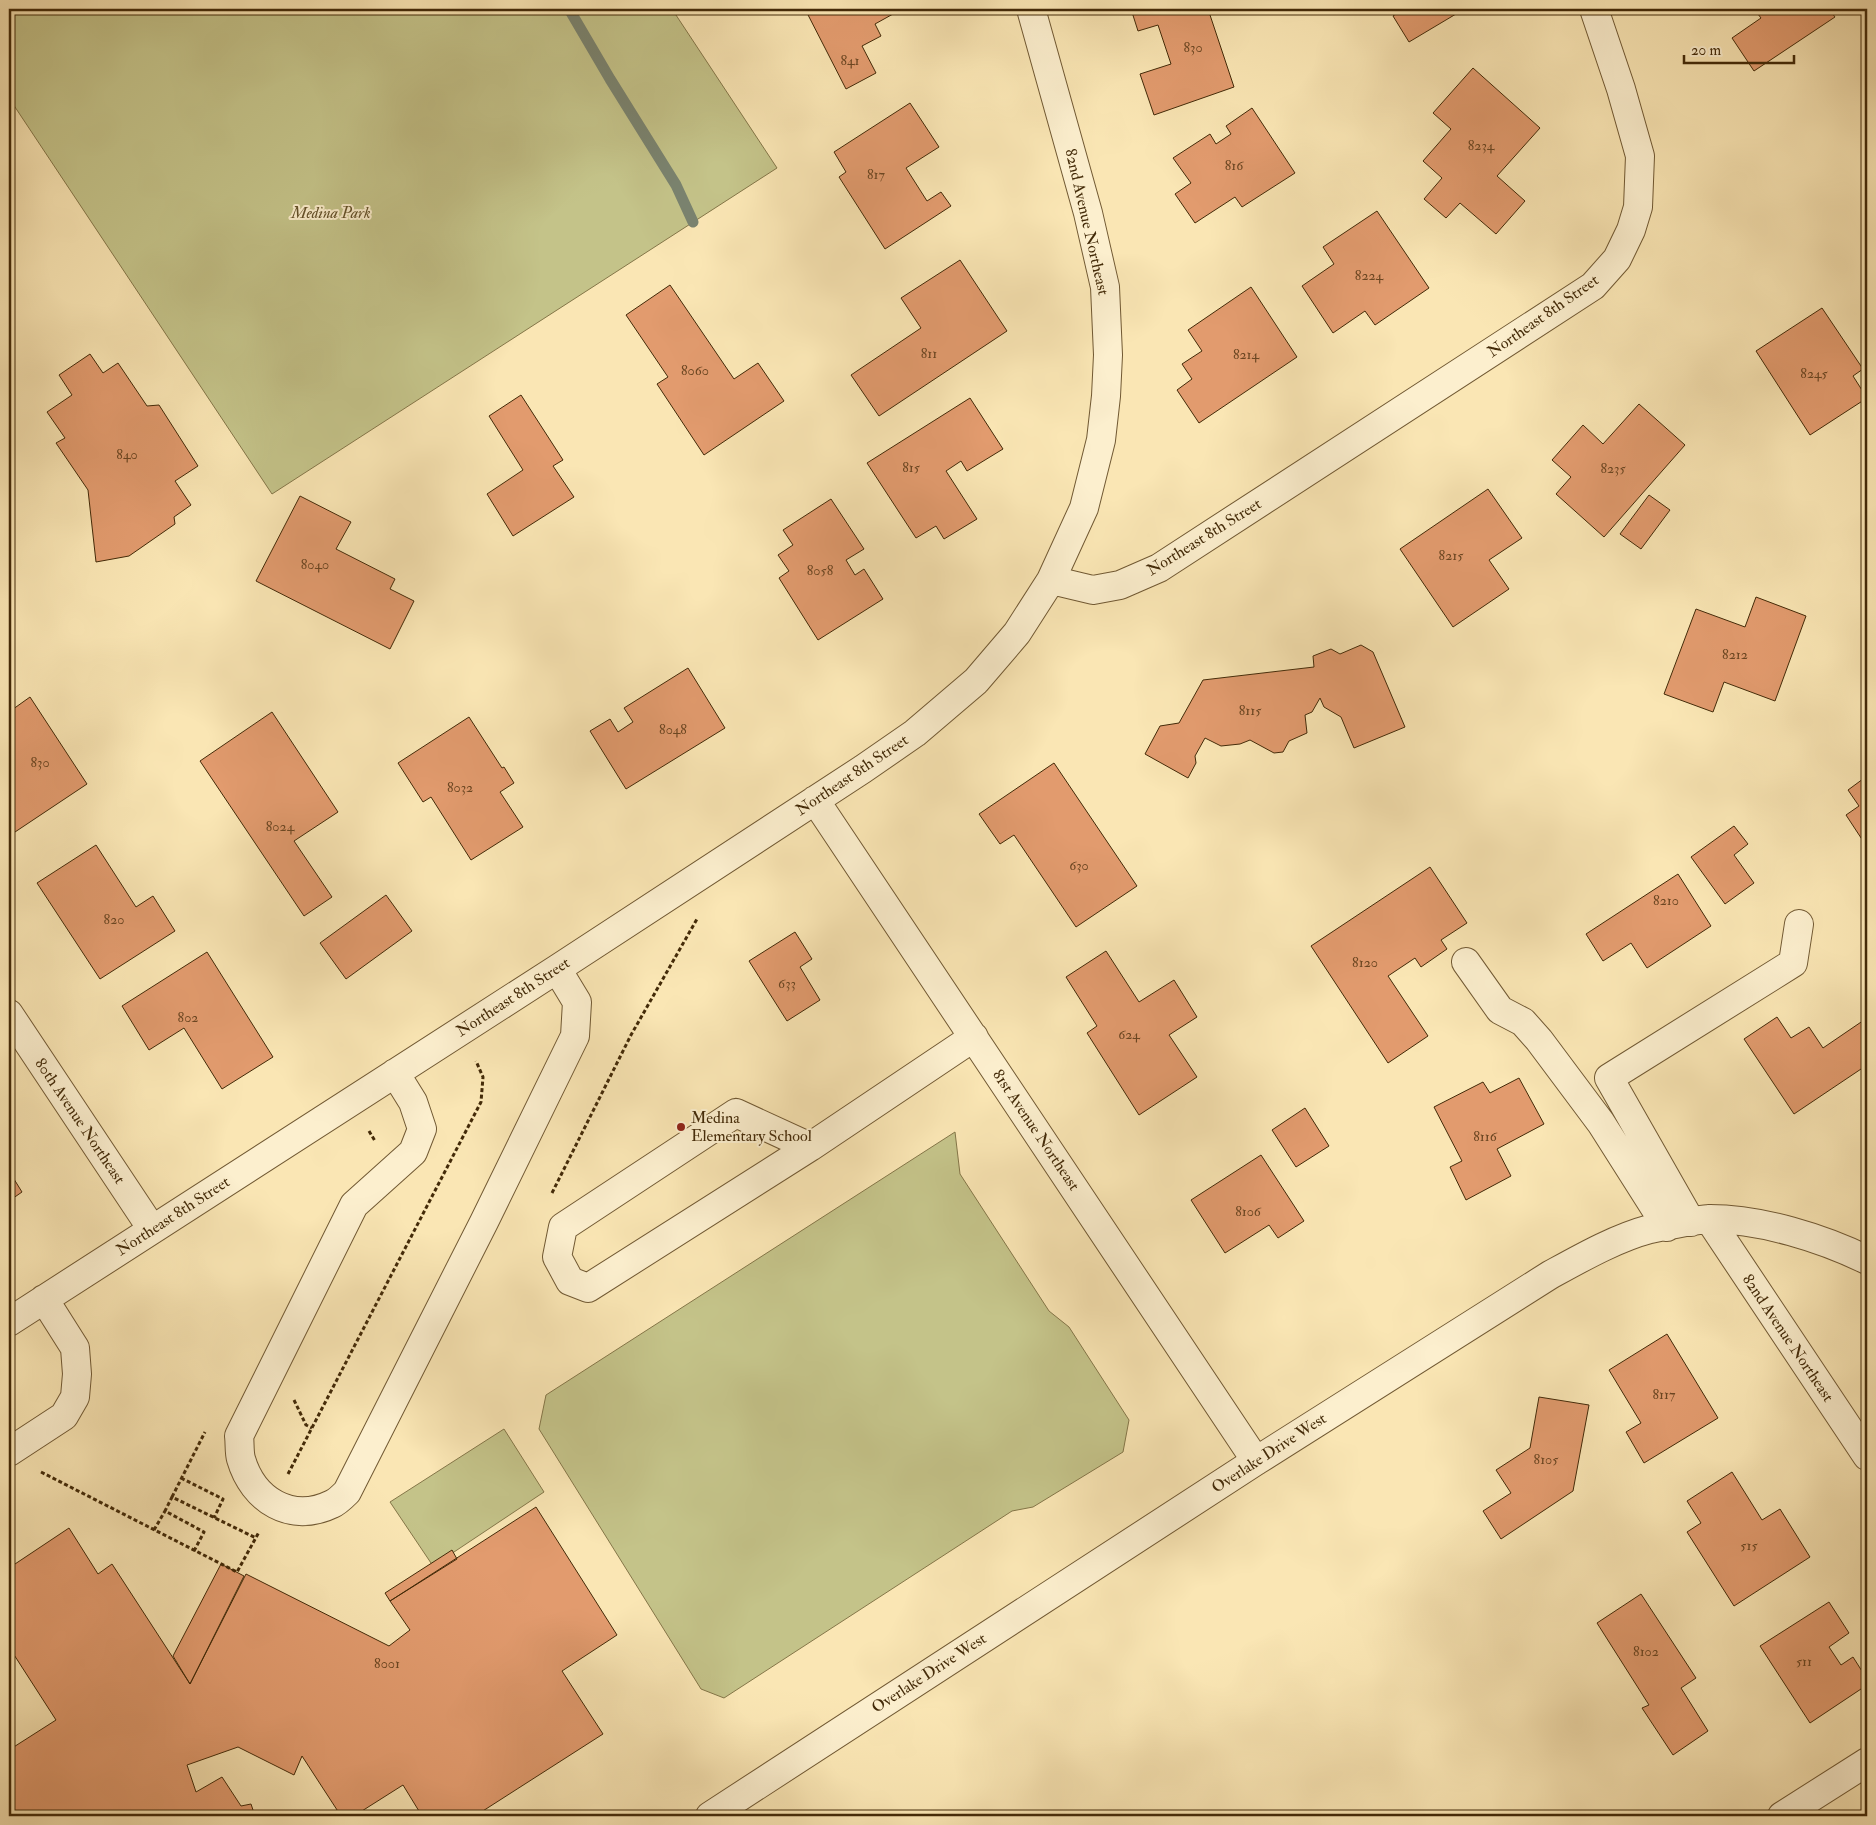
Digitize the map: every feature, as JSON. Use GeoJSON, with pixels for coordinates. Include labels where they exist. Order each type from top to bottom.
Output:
{"type":"FeatureCollection","features":[{"type":"Feature","properties":{"kind":"street","name":"82nd Avenue Northeast"},"geometry":{"type":"LineString","coordinates":[[1031,9],[1088,213],[1105,287],[1108,355],[1101,440],[1084,508],[1050,580]]}},
{"type":"Feature","properties":{"kind":"street","name":"Northeast 8th Street"},"geometry":{"type":"LineString","coordinates":[[9,1322],[557,969],[915,733],[976,681],[1017,633],[1050,580],[1093,590],[1120,585],[1159,568],[1593,286],[1617,259],[1631,230],[1638,207],[1640,156],[1621,89],[1594,9]]}},
{"type":"Feature","properties":{"kind":"street","name":"81st Avenue Northeast"},"geometry":{"type":"LineString","coordinates":[[816,800],[1256,1461]]}},
{"type":"Feature","properties":{"kind":"street"},"geometry":{"type":"LineString","coordinates":[[1689,1223],[1609,1078],[1793,963],[1800,924]]}},
{"type":"Feature","properties":{"kind":"street"},"geometry":{"type":"LineString","coordinates":[[1466,962],[1500,1010],[1523,1022],[1539,1040],[1601,1123],[1689,1223]]}},
{"type":"Feature","properties":{"kind":"street"},"geometry":{"type":"LineString","coordinates":[[395,1073],[413,1102],[422,1129],[413,1152],[354,1204],[239,1436],[241,1458],[248,1476],[259,1492],[272,1504],[293,1511],[315,1510],[333,1504],[347,1492],[484,1222],[575,1036],[577,1002],[557,969]]}},
{"type":"Feature","properties":{"kind":"street","name":"80th Avenue Northeast"},"geometry":{"type":"LineString","coordinates":[[9,1014],[152,1229]]}},
{"type":"Feature","properties":{"kind":"street"},"geometry":{"type":"LineString","coordinates":[[810,1147],[736,1113],[562,1226],[557,1258],[570,1281],[588,1288],[810,1147],[974,1037]]}},
{"type":"Feature","properties":{"kind":"street","name":"Overlake Drive West"},"geometry":{"type":"LineString","coordinates":[[710,1816],[1256,1461],[1550,1275],[1601,1248],[1650,1229],[1689,1223],[1741,1222],[1806,1234],[1867,1260]]}},
{"type":"Feature","properties":{"kind":"street","name":"82nd Avenue Northeast"},"geometry":{"type":"LineString","coordinates":[[1689,1223],[1867,1456]]}},
{"type":"Feature","properties":{"kind":"street"},"geometry":{"type":"LineString","coordinates":[[9,1452],[64,1416],[75,1397],[78,1374],[76,1348],[44,1299]]}},
{"type":"Feature","properties":{"kind":"street"},"geometry":{"type":"LineString","coordinates":[[1782,1816],[1867,1762]]}},
{"type":"Feature","properties":{"kind":"path"},"geometry":{"type":"LineString","coordinates":[[549,1198],[631,1035],[697,919]]}},
{"type":"Feature","properties":{"kind":"path"},"geometry":{"type":"LineString","coordinates":[[287,1476],[481,1102],[483,1076],[476,1061]]}},
{"type":"Feature","properties":{"kind":"path"},"geometry":{"type":"LineString","coordinates":[[290,1392],[306,1425],[312,1428]]}},
{"type":"Feature","properties":{"kind":"path"},"geometry":{"type":"LineString","coordinates":[[33,1468],[237,1572],[253,1544]]}},
{"type":"Feature","properties":{"kind":"path"},"geometry":{"type":"LineString","coordinates":[[181,1478],[223,1499],[214,1518]]}},
{"type":"Feature","properties":{"kind":"path"},"geometry":{"type":"LineString","coordinates":[[154,1530],[179,1482]]}},
{"type":"Feature","properties":{"kind":"path"},"geometry":{"type":"LineString","coordinates":[[172,1497],[256,1538]]}},
{"type":"Feature","properties":{"kind":"path"},"geometry":{"type":"LineString","coordinates":[[165,1511],[204,1532],[194,1551]]}},
{"type":"Feature","properties":{"kind":"green space","name":"Medina Park"},"geometry":{"type":"Polygon","coordinates":[[[9,9],[672,9],[777,168],[272,494],[9,98],[9,9]]]}},
{"type":"Feature","properties":{"kind":"green space"},"geometry":{"type":"Polygon","coordinates":[[[955,1132],[960,1174],[1049,1311],[1069,1327],[1129,1420],[1123,1452],[1033,1507],[1012,1511],[724,1698],[701,1689],[539,1429],[546,1395],[955,1132]]]}},
{"type":"Feature","properties":{"kind":"green space"},"geometry":{"type":"Polygon","coordinates":[[[504,1429],[544,1492],[433,1566],[390,1502],[504,1429]]]}},
{"type":"Feature","properties":{"kind":"building"},"geometry":{"type":"Polygon","coordinates":[[[805,9],[902,9],[875,24],[881,36],[862,46],[876,73],[846,89],[805,9]]]}},
{"type":"Feature","properties":{"kind":"building"},"geometry":{"type":"Polygon","coordinates":[[[1131,9],[1208,9],[1234,87],[1154,115],[1140,74],[1171,64],[1158,25],[1138,31],[1131,9]]]}},
{"type":"Feature","properties":{"kind":"building"},"geometry":{"type":"Polygon","coordinates":[[[1403,9],[1460,9],[1461,11],[1409,42],[1393,16],[1403,9]]]}},
{"type":"Feature","properties":{"kind":"building"},"geometry":{"type":"Polygon","coordinates":[[[1754,9],[1829,9],[1835,17],[1754,71],[1732,38],[1761,18],[1754,9]]]}},
{"type":"Feature","properties":{"kind":"building"},"geometry":{"type":"Polygon","coordinates":[[[1473,68],[1540,128],[1497,176],[1525,201],[1496,234],[1460,203],[1446,218],[1424,199],[1442,178],[1423,161],[1451,129],[1433,113],[1473,68]]]}},
{"type":"Feature","properties":{"kind":"building"},"geometry":{"type":"Polygon","coordinates":[[[910,103],[939,147],[906,168],[927,201],[941,192],[951,206],[885,249],[839,177],[846,172],[834,152],[910,103]]]}},
{"type":"Feature","properties":{"kind":"building"},"geometry":{"type":"Polygon","coordinates":[[[1252,108],[1295,173],[1242,207],[1235,197],[1195,223],[1175,194],[1191,183],[1173,158],[1210,134],[1216,144],[1231,134],[1226,126],[1252,108]]]}},
{"type":"Feature","properties":{"kind":"building"},"geometry":{"type":"Polygon","coordinates":[[[1377,211],[1429,288],[1375,325],[1365,311],[1333,333],[1302,286],[1334,264],[1323,247],[1377,211]]]}},
{"type":"Feature","properties":{"kind":"building"},"geometry":{"type":"Polygon","coordinates":[[[960,260],[1007,331],[879,416],[851,375],[921,328],[901,298],[960,260]]]}},
{"type":"Feature","properties":{"kind":"building"},"geometry":{"type":"Polygon","coordinates":[[[670,285],[734,379],[758,363],[784,401],[704,455],[657,384],[668,377],[626,315],[670,285]]]}},
{"type":"Feature","properties":{"kind":"building"},"geometry":{"type":"Polygon","coordinates":[[[1251,287],[1297,357],[1199,423],[1177,390],[1192,379],[1182,364],[1202,351],[1188,330],[1251,287]]]}},
{"type":"Feature","properties":{"kind":"building"},"geometry":{"type":"Polygon","coordinates":[[[1822,308],[1863,369],[1853,376],[1867,398],[1810,435],[1756,351],[1822,308]]]}},
{"type":"Feature","properties":{"kind":"building"},"geometry":{"type":"Polygon","coordinates":[[[90,354],[103,373],[118,363],[147,406],[159,405],[198,466],[175,481],[191,505],[174,517],[175,524],[129,556],[96,562],[88,490],[56,443],[65,438],[47,412],[72,395],[59,375],[90,354]]]}},
{"type":"Feature","properties":{"kind":"building"},"geometry":{"type":"Polygon","coordinates":[[[521,395],[563,460],[553,466],[574,497],[513,536],[487,494],[523,470],[489,416],[521,395]]]}},
{"type":"Feature","properties":{"kind":"building"},"geometry":{"type":"Polygon","coordinates":[[[970,398],[1003,449],[967,471],[961,461],[946,471],[977,519],[944,539],[936,526],[916,538],[867,463],[970,398]]]}},
{"type":"Feature","properties":{"kind":"building"},"geometry":{"type":"Polygon","coordinates":[[[1639,404],[1685,445],[1604,537],[1556,494],[1571,477],[1552,460],[1583,425],[1603,444],[1639,404]]]}},
{"type":"Feature","properties":{"kind":"building"},"geometry":{"type":"Polygon","coordinates":[[[1488,489],[1522,538],[1489,560],[1509,589],[1453,627],[1400,549],[1488,489]]]}},
{"type":"Feature","properties":{"kind":"building"},"geometry":{"type":"Polygon","coordinates":[[[1649,495],[1670,510],[1641,549],[1620,534],[1649,495]]]}},
{"type":"Feature","properties":{"kind":"building"},"geometry":{"type":"Polygon","coordinates":[[[300,496],[351,522],[336,549],[395,579],[390,589],[414,601],[390,649],[256,581],[300,496]]]}},
{"type":"Feature","properties":{"kind":"building"},"geometry":{"type":"Polygon","coordinates":[[[831,499],[864,549],[846,560],[855,575],[864,569],[883,599],[818,640],[779,578],[789,571],[778,555],[793,545],[783,530],[831,499]]]}},
{"type":"Feature","properties":{"kind":"building"},"geometry":{"type":"Polygon","coordinates":[[[1756,597],[1806,616],[1775,701],[1724,682],[1713,712],[1664,694],[1696,609],[1745,627],[1756,597]]]}},
{"type":"Feature","properties":{"kind":"building"},"geometry":{"type":"Polygon","coordinates":[[[1361,645],[1373,652],[1405,727],[1354,748],[1341,717],[1324,707],[1320,698],[1312,712],[1305,715],[1307,733],[1289,741],[1283,752],[1274,753],[1250,740],[1240,744],[1221,746],[1205,738],[1195,756],[1196,763],[1188,778],[1145,754],[1160,726],[1179,723],[1203,680],[1314,667],[1313,656],[1331,649],[1340,654],[1361,645]]]}},
{"type":"Feature","properties":{"kind":"building"},"geometry":{"type":"Polygon","coordinates":[[[688,668],[725,728],[626,789],[590,731],[610,719],[618,732],[633,722],[624,708],[688,668]]]}},
{"type":"Feature","properties":{"kind":"building"},"geometry":{"type":"Polygon","coordinates":[[[30,697],[87,784],[12,834],[9,829],[9,712],[30,697]]]}},
{"type":"Feature","properties":{"kind":"building"},"geometry":{"type":"Polygon","coordinates":[[[272,712],[338,812],[294,841],[332,897],[304,916],[200,761],[272,712]]]}},
{"type":"Feature","properties":{"kind":"building"},"geometry":{"type":"Polygon","coordinates":[[[469,717],[514,783],[500,792],[523,827],[471,860],[431,797],[423,802],[398,763],[469,717]]]}},
{"type":"Feature","properties":{"kind":"building"},"geometry":{"type":"Polygon","coordinates":[[[1054,763],[1137,886],[1076,927],[1014,835],[1000,844],[979,814],[1054,763]]]}},
{"type":"Feature","properties":{"kind":"building"},"geometry":{"type":"Polygon","coordinates":[[[1867,776],[1867,847],[1846,815],[1859,806],[1848,790],[1867,776]]]}},
{"type":"Feature","properties":{"kind":"building"},"geometry":{"type":"Polygon","coordinates":[[[1734,826],[1748,844],[1734,855],[1754,883],[1725,904],[1691,857],[1734,826]]]}},
{"type":"Feature","properties":{"kind":"building"},"geometry":{"type":"Polygon","coordinates":[[[96,845],[136,907],[153,896],[175,931],[100,979],[37,883],[96,845]]]}},
{"type":"Feature","properties":{"kind":"building"},"geometry":{"type":"Polygon","coordinates":[[[1430,867],[1467,923],[1441,940],[1447,949],[1421,967],[1415,958],[1388,976],[1428,1036],[1388,1063],[1311,946],[1430,867]]]}},
{"type":"Feature","properties":{"kind":"building"},"geometry":{"type":"Polygon","coordinates":[[[1678,874],[1711,926],[1647,968],[1631,943],[1603,961],[1586,934],[1678,874]]]}},
{"type":"Feature","properties":{"kind":"building"},"geometry":{"type":"Polygon","coordinates":[[[386,895],[412,931],[346,979],[320,943],[386,895]]]}},
{"type":"Feature","properties":{"kind":"building"},"geometry":{"type":"Polygon","coordinates":[[[795,932],[812,959],[800,967],[820,1000],[787,1021],[749,961],[795,932]]]}},
{"type":"Feature","properties":{"kind":"building"},"geometry":{"type":"Polygon","coordinates":[[[1106,951],[1139,1002],[1174,980],[1197,1017],[1169,1035],[1197,1077],[1139,1115],[1087,1033],[1097,1026],[1066,977],[1106,951]]]}},
{"type":"Feature","properties":{"kind":"building"},"geometry":{"type":"Polygon","coordinates":[[[207,952],[273,1057],[222,1089],[184,1028],[149,1050],[122,1006],[207,952]]]}},
{"type":"Feature","properties":{"kind":"building"},"geometry":{"type":"Polygon","coordinates":[[[1777,1017],[1791,1038],[1809,1027],[1823,1048],[1867,1018],[1867,1065],[1794,1114],[1744,1039],[1777,1017]]]}},
{"type":"Feature","properties":{"kind":"building"},"geometry":{"type":"Polygon","coordinates":[[[1519,1078],[1544,1124],[1497,1149],[1511,1176],[1466,1200],[1450,1167],[1462,1161],[1434,1107],[1483,1082],[1490,1093],[1519,1078]]]}},
{"type":"Feature","properties":{"kind":"building"},"geometry":{"type":"Polygon","coordinates":[[[1305,1108],[1329,1146],[1296,1167],[1272,1130],[1305,1108]]]}},
{"type":"Feature","properties":{"kind":"building"},"geometry":{"type":"Polygon","coordinates":[[[1261,1155],[1304,1221],[1278,1238],[1269,1225],[1225,1253],[1191,1200],[1261,1155]]]}},
{"type":"Feature","properties":{"kind":"building"},"geometry":{"type":"Polygon","coordinates":[[[9,1171],[22,1192],[9,1201],[9,1171]]]}},
{"type":"Feature","properties":{"kind":"building"},"geometry":{"type":"Polygon","coordinates":[[[1667,1334],[1718,1418],[1644,1463],[1626,1432],[1641,1423],[1609,1370],[1667,1334]]]}},
{"type":"Feature","properties":{"kind":"building"},"geometry":{"type":"Polygon","coordinates":[[[1539,1397],[1589,1405],[1573,1491],[1501,1539],[1483,1511],[1511,1493],[1496,1470],[1530,1448],[1539,1397]]]}},
{"type":"Feature","properties":{"kind":"building"},"geometry":{"type":"Polygon","coordinates":[[[1732,1472],[1762,1520],[1780,1509],[1810,1557],[1734,1606],[1687,1532],[1701,1523],[1687,1501],[1732,1472]]]}},
{"type":"Feature","properties":{"kind":"building"},"geometry":{"type":"Polygon","coordinates":[[[536,1507],[617,1635],[562,1671],[603,1734],[475,1816],[422,1816],[403,1785],[354,1816],[341,1816],[302,1756],[294,1775],[238,1747],[187,1765],[196,1792],[222,1777],[241,1806],[251,1804],[255,1816],[9,1816],[9,1750],[56,1720],[9,1647],[9,1568],[69,1528],[98,1574],[112,1564],[190,1684],[246,1574],[389,1646],[410,1630],[390,1601],[536,1507]]]}},
{"type":"Feature","properties":{"kind":"building"},"geometry":{"type":"Polygon","coordinates":[[[452,1550],[457,1559],[390,1601],[385,1593],[452,1550]]]}},
{"type":"Feature","properties":{"kind":"building"},"geometry":{"type":"Polygon","coordinates":[[[221,1564],[244,1576],[190,1684],[173,1656],[221,1564]]]}},
{"type":"Feature","properties":{"kind":"building"},"geometry":{"type":"Polygon","coordinates":[[[1641,1594],[1696,1678],[1681,1688],[1708,1731],[1673,1755],[1642,1708],[1649,1705],[1597,1623],[1641,1594]]]}},
{"type":"Feature","properties":{"kind":"building"},"geometry":{"type":"Polygon","coordinates":[[[1829,1602],[1849,1633],[1829,1647],[1841,1665],[1853,1657],[1867,1679],[1867,1685],[1810,1723],[1760,1646],[1829,1602]]]}},
{"type":"Feature","properties":{"kind":"waterway"},"geometry":{"type":"LineString","coordinates":[[569,9],[676,185],[693,222]]}},
{"type":"Feature","properties":{"kind":"place","name":"Medina Elementary School"},"geometry":{"type":"Point","coordinates":[681,1127]}}]}
